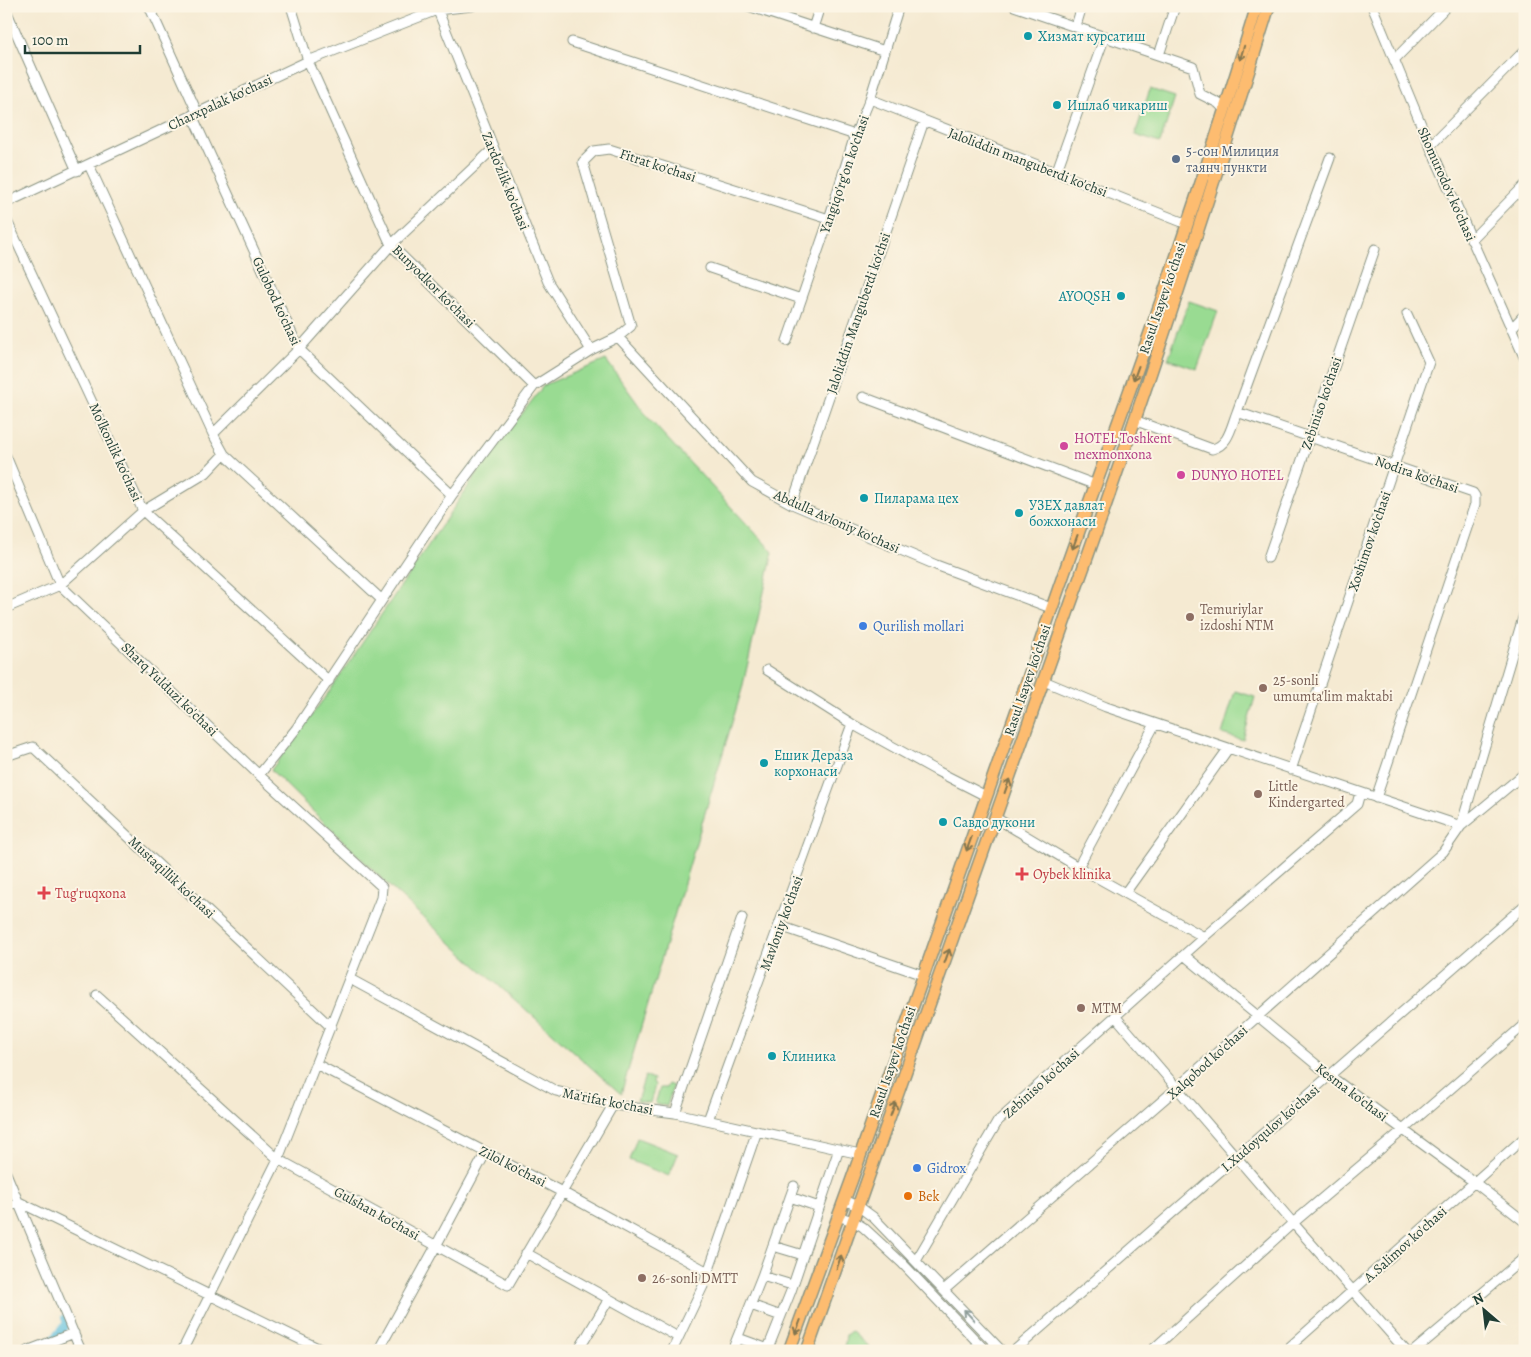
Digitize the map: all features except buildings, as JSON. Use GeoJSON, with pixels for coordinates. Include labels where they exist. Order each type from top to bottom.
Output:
{"type":"FeatureCollection","features":[{"type":"Feature","properties":{"kind":"main road","name":"Rasul Isayev ko'chasi"},"geometry":{"type":"LineString","coordinates":[[789,1351],[844,1200],[1187,224],[1257,6]]}},
{"type":"Feature","properties":{"kind":"main road","name":"Rasul Isayev ko'chasi"},"geometry":{"type":"LineString","coordinates":[[807,1351],[1112,491],[1134,420],[1201,225],[1269,6]]}},
{"type":"Feature","properties":{"kind":"main road"},"geometry":{"type":"LineString","coordinates":[[1096,485],[1112,491]]}},
{"type":"Feature","properties":{"kind":"street","name":"Gulobod ko'chasi"},"geometry":{"type":"LineString","coordinates":[[149,6],[194,114],[299,349],[452,495]]}},
{"type":"Feature","properties":{"kind":"street","name":"Bunyodkor ko'chasi"},"geometry":{"type":"LineString","coordinates":[[291,6],[308,61],[391,244],[534,386]]}},
{"type":"Feature","properties":{"kind":"street","name":"Charxpalak ko'chasi"},"geometry":{"type":"LineString","coordinates":[[6,203],[308,61],[436,8],[472,6]]}},
{"type":"Feature","properties":{"kind":"street"},"geometry":{"type":"LineString","coordinates":[[748,6],[885,51]]}},
{"type":"Feature","properties":{"kind":"street"},"geometry":{"type":"LineString","coordinates":[[813,28],[820,6]]}},
{"type":"Feature","properties":{"kind":"street","name":"Yangiqo'rg'on ko'chasi"},"geometry":{"type":"LineString","coordinates":[[787,341],[829,219],[855,135],[870,99],[899,6]]}},
{"type":"Feature","properties":{"kind":"street"},"geometry":{"type":"LineString","coordinates":[[1014,6],[1193,67],[1200,94],[1218,103],[1225,110]]}},
{"type":"Feature","properties":{"kind":"street"},"geometry":{"type":"LineString","coordinates":[[1076,26],[1082,6]]}},
{"type":"Feature","properties":{"kind":"street"},"geometry":{"type":"LineString","coordinates":[[1159,56],[1175,6]]}},
{"type":"Feature","properties":{"kind":"street","name":"Shomurodo'v ko'chasi"},"geometry":{"type":"LineString","coordinates":[[1372,6],[1430,146],[1525,360]]}},
{"type":"Feature","properties":{"kind":"street"},"geometry":{"type":"LineString","coordinates":[[1394,60],[1447,6]]}},
{"type":"Feature","properties":{"kind":"street","name":"Zardo'zlik ko'chasi"},"geometry":{"type":"LineString","coordinates":[[436,8],[548,282],[591,350]]}},
{"type":"Feature","properties":{"kind":"street"},"geometry":{"type":"LineString","coordinates":[[6,10],[77,171]]}},
{"type":"Feature","properties":{"kind":"street"},"geometry":{"type":"LineString","coordinates":[[1056,173],[1105,36]]}},
{"type":"Feature","properties":{"kind":"street"},"geometry":{"type":"LineString","coordinates":[[572,42],[855,135]]}},
{"type":"Feature","properties":{"kind":"street"},"geometry":{"type":"LineString","coordinates":[[1430,146],[1525,50]]}},
{"type":"Feature","properties":{"kind":"street","name":"Jaloliddin manguberdi ko'chsi"},"geometry":{"type":"LineString","coordinates":[[870,99],[1187,224]]}},
{"type":"Feature","properties":{"kind":"street","name":"Jaloliddin Manguberdi ko'chsi"},"geometry":{"type":"LineString","coordinates":[[792,504],[924,121]]}},
{"type":"Feature","properties":{"kind":"street"},"geometry":{"type":"LineString","coordinates":[[213,434],[299,349],[391,244],[493,149]]}},
{"type":"Feature","properties":{"kind":"street","name":"Fitrat ko'chasi"},"geometry":{"type":"LineString","coordinates":[[618,337],[631,326],[583,162],[594,151],[609,149],[829,219]]}},
{"type":"Feature","properties":{"kind":"street"},"geometry":{"type":"LineString","coordinates":[[1134,420],[1212,449],[1226,442],[1330,158]]}},
{"type":"Feature","properties":{"kind":"street"},"geometry":{"type":"LineString","coordinates":[[89,165],[213,434],[224,454],[382,600]]}},
{"type":"Feature","properties":{"kind":"street"},"geometry":{"type":"LineString","coordinates":[[1472,240],[1525,185]]}},
{"type":"Feature","properties":{"kind":"street","name":"Mo'lkonlik ko'chasi"},"geometry":{"type":"LineString","coordinates":[[6,219],[143,511],[329,681]]}},
{"type":"Feature","properties":{"kind":"street","name":"Zebiniso ko'chasi"},"geometry":{"type":"LineString","coordinates":[[1268,558],[1375,249]]}},
{"type":"Feature","properties":{"kind":"street"},"geometry":{"type":"LineString","coordinates":[[710,268],[801,299]]}},
{"type":"Feature","properties":{"kind":"street","name":"Xoshimov ko'chasi"},"geometry":{"type":"LineString","coordinates":[[1291,770],[1429,362],[1407,314]]}},
{"type":"Feature","properties":{"kind":"street"},"geometry":{"type":"LineString","coordinates":[[1511,328],[1525,314]]}},
{"type":"Feature","properties":{"kind":"street"},"geometry":{"type":"LineString","coordinates":[[259,774],[296,730],[452,495],[534,386],[591,350],[618,337]]}},
{"type":"Feature","properties":{"kind":"street","name":"Abdulla Avloniy ko'chasi"},"geometry":{"type":"LineString","coordinates":[[618,337],[752,482],[792,504],[936,565],[1051,608]]}},
{"type":"Feature","properties":{"kind":"street"},"geometry":{"type":"LineString","coordinates":[[862,397],[1096,485]]}},
{"type":"Feature","properties":{"kind":"street","name":"Nodira ko'chasi"},"geometry":{"type":"LineString","coordinates":[[1238,412],[1473,494],[1475,498],[1472,513],[1376,798]]}},
{"type":"Feature","properties":{"kind":"street"},"geometry":{"type":"LineString","coordinates":[[6,608],[60,585],[143,511],[206,473],[224,454]]}},
{"type":"Feature","properties":{"kind":"street","name":"Sharq Yulduzi ko'chasi"},"geometry":{"type":"LineString","coordinates":[[6,456],[60,585],[259,774],[382,887],[382,898],[350,979]]}},
{"type":"Feature","properties":{"kind":"street"},"geometry":{"type":"LineString","coordinates":[[1460,826],[1525,611]]}},
{"type":"Feature","properties":{"kind":"street"},"geometry":{"type":"LineString","coordinates":[[767,670],[852,724],[986,796]]}},
{"type":"Feature","properties":{"kind":"street"},"geometry":{"type":"LineString","coordinates":[[1044,681],[1106,707],[1460,826]]}},
{"type":"Feature","properties":{"kind":"street","name":"Mavloniy ko'chasi"},"geometry":{"type":"LineString","coordinates":[[708,1120],[852,724]]}},
{"type":"Feature","properties":{"kind":"street"},"geometry":{"type":"LineString","coordinates":[[1078,867],[1155,724]]}},
{"type":"Feature","properties":{"kind":"street","name":"Mustaqillik ko'chasi"},"geometry":{"type":"LineString","coordinates":[[6,756],[33,747],[331,1027]]}},
{"type":"Feature","properties":{"kind":"street"},"geometry":{"type":"LineString","coordinates":[[1125,893],[1228,749]]}},
{"type":"Feature","properties":{"kind":"street"},"geometry":{"type":"LineString","coordinates":[[1460,826],[1525,773]]}},
{"type":"Feature","properties":{"kind":"street","name":"Zebiniso ko'chasi"},"geometry":{"type":"LineString","coordinates":[[910,1271],[917,1268],[917,1262],[998,1121],[1204,937],[1357,804],[1360,793]]}},
{"type":"Feature","properties":{"kind":"street"},"geometry":{"type":"LineString","coordinates":[[996,818],[1078,867],[1204,937]]}},
{"type":"Feature","properties":{"kind":"street","name":"Xalqobod ko'chasi"},"geometry":{"type":"LineString","coordinates":[[944,1290],[1177,1088],[1443,852],[1460,826]]}},
{"type":"Feature","properties":{"kind":"street","name":"I.Xudoyqulov ko'chasi"},"geometry":{"type":"LineString","coordinates":[[1014,1351],[1525,904]]}},
{"type":"Feature","properties":{"kind":"street"},"geometry":{"type":"LineString","coordinates":[[675,1113],[742,918]]}},
{"type":"Feature","properties":{"kind":"street"},"geometry":{"type":"LineString","coordinates":[[780,926],[923,975]]}},
{"type":"Feature","properties":{"kind":"street","name":"Kesma ko'chasi"},"geometry":{"type":"LineString","coordinates":[[1184,955],[1330,1076],[1525,1222]]}},
{"type":"Feature","properties":{"kind":"street"},"geometry":{"type":"LineString","coordinates":[[182,1351],[278,1159],[350,979]]}},
{"type":"Feature","properties":{"kind":"street","name":"Ma'rifat ko'chasi"},"geometry":{"type":"LineString","coordinates":[[350,979],[556,1092],[613,1105],[675,1113],[860,1154]]}},
{"type":"Feature","properties":{"kind":"street","name":"Gulshan ko'chasi"},"geometry":{"type":"LineString","coordinates":[[96,995],[278,1159],[508,1285],[613,1105]]}},
{"type":"Feature","properties":{"kind":"street"},"geometry":{"type":"LineString","coordinates":[[1115,1016],[1406,1351]]}},
{"type":"Feature","properties":{"kind":"street"},"geometry":{"type":"LineString","coordinates":[[1151,1351],[1293,1222],[1404,1130],[1525,1024]]}},
{"type":"Feature","properties":{"kind":"street","name":"Zilol ko'chasi"},"geometry":{"type":"LineString","coordinates":[[316,1064],[562,1192],[708,1272]]}},
{"type":"Feature","properties":{"kind":"street"},"geometry":{"type":"LineString","coordinates":[[672,1351],[708,1272],[757,1131]]}},
{"type":"Feature","properties":{"kind":"street","name":"A.Salimov ko'chasi"},"geometry":{"type":"LineString","coordinates":[[1285,1351],[1525,1138]]}},
{"type":"Feature","properties":{"kind":"street"},"geometry":{"type":"LineString","coordinates":[[738,1338],[768,1350],[839,1149]]}},
{"type":"Feature","properties":{"kind":"street"},"geometry":{"type":"LineString","coordinates":[[378,1351],[486,1152]]}},
{"type":"Feature","properties":{"kind":"street"},"geometry":{"type":"LineString","coordinates":[[6,1173],[80,1351]]}},
{"type":"Feature","properties":{"kind":"street"},"geometry":{"type":"LineString","coordinates":[[732,1351],[751,1306],[794,1186]]}},
{"type":"Feature","properties":{"kind":"street"},"geometry":{"type":"LineString","coordinates":[[790,1197],[819,1207]]}},
{"type":"Feature","properties":{"kind":"street"},"geometry":{"type":"LineString","coordinates":[[844,1200],[858,1206],[873,1217],[1002,1351]]}},
{"type":"Feature","properties":{"kind":"street"},"geometry":{"type":"LineString","coordinates":[[19,1202],[324,1351]]}},
{"type":"Feature","properties":{"kind":"street"},"geometry":{"type":"LineString","coordinates":[[6,1208],[19,1202]]}},
{"type":"Feature","properties":{"kind":"street"},"geometry":{"type":"LineString","coordinates":[[837,1216],[853,1221],[863,1227],[910,1271],[986,1351]]}},
{"type":"Feature","properties":{"kind":"street"},"geometry":{"type":"LineString","coordinates":[[773,1246],[802,1255]]}},
{"type":"Feature","properties":{"kind":"street"},"geometry":{"type":"LineString","coordinates":[[526,1253],[678,1337]]}},
{"type":"Feature","properties":{"kind":"street"},"geometry":{"type":"LineString","coordinates":[[1414,1351],[1525,1257]]}},
{"type":"Feature","properties":{"kind":"street"},"geometry":{"type":"LineString","coordinates":[[762,1276],[792,1285]]}},
{"type":"Feature","properties":{"kind":"street"},"geometry":{"type":"LineString","coordinates":[[578,1351],[609,1299]]}},
{"type":"Feature","properties":{"kind":"street"},"geometry":{"type":"LineString","coordinates":[[751,1306],[781,1316]]}},
{"type":"Feature","properties":{"kind":"street"},"geometry":{"type":"LineString","coordinates":[[27,1351],[74,1334]]}},
{"type":"Feature","properties":{"kind":"green space"},"geometry":{"type":"Polygon","coordinates":[[[1150,89],[1175,97],[1160,143],[1135,135],[1150,89]]]}},
{"type":"Feature","properties":{"kind":"green space"},"geometry":{"type":"Polygon","coordinates":[[[1189,301],[1218,311],[1197,369],[1168,359],[1189,301]]]}},
{"type":"Feature","properties":{"kind":"green space"},"geometry":{"type":"Polygon","coordinates":[[[606,360],[649,419],[773,552],[742,689],[621,1094],[389,886],[271,770],[329,692],[482,466],[544,385],[606,360]]]}},
{"type":"Feature","properties":{"kind":"green space"},"geometry":{"type":"Polygon","coordinates":[[[1235,691],[1255,697],[1243,740],[1222,734],[1235,691]]]}},
{"type":"Feature","properties":{"kind":"green space"},"geometry":{"type":"Polygon","coordinates":[[[645,1076],[654,1079],[655,1085],[650,1103],[637,1101],[645,1076]]]}},
{"type":"Feature","properties":{"kind":"green space"},"geometry":{"type":"Polygon","coordinates":[[[668,1084],[673,1086],[667,1106],[655,1104],[660,1088],[666,1088],[668,1084]]]}},
{"type":"Feature","properties":{"kind":"green space"},"geometry":{"type":"Polygon","coordinates":[[[637,1138],[678,1154],[669,1176],[629,1160],[637,1138]]]}},
{"type":"Feature","properties":{"kind":"green space"},"geometry":{"type":"Polygon","coordinates":[[[851,1331],[873,1351],[844,1351],[846,1335],[851,1331]]]}},
{"type":"Feature","properties":{"kind":"waterway"},"geometry":{"type":"LineString","coordinates":[[43,1351],[67,1323],[65,1318]]}},
{"type":"Feature","properties":{"kind":"place","name":"Хизмат курсатиш"},"geometry":{"type":"Point","coordinates":[1028,36]}},
{"type":"Feature","properties":{"kind":"place","name":"Ишлаб чикариш"},"geometry":{"type":"Point","coordinates":[1057,105]}},
{"type":"Feature","properties":{"kind":"place","name":"5-сон Милиция таянч пункти"},"geometry":{"type":"Point","coordinates":[1176,159]}},
{"type":"Feature","properties":{"kind":"place","name":"AYOQSH"},"geometry":{"type":"Point","coordinates":[1121,296]}},
{"type":"Feature","properties":{"kind":"place","name":"HOTEL Toshkent mexmonxona"},"geometry":{"type":"Point","coordinates":[1064,446]}},
{"type":"Feature","properties":{"kind":"place","name":"DUNYO HOTEL"},"geometry":{"type":"Point","coordinates":[1181,475]}},
{"type":"Feature","properties":{"kind":"place","name":"Пиларама цех"},"geometry":{"type":"Point","coordinates":[864,498]}},
{"type":"Feature","properties":{"kind":"place","name":"УЗЕХ давлат божхонаси"},"geometry":{"type":"Point","coordinates":[1019,513]}},
{"type":"Feature","properties":{"kind":"place","name":"Temuriylar izdoshi NTM"},"geometry":{"type":"Point","coordinates":[1190,617]}},
{"type":"Feature","properties":{"kind":"place","name":"Qurilish mollari"},"geometry":{"type":"Point","coordinates":[863,626]}},
{"type":"Feature","properties":{"kind":"place","name":"25-sonli umumta'lim maktabi"},"geometry":{"type":"Point","coordinates":[1263,688]}},
{"type":"Feature","properties":{"kind":"place","name":"Ешик Дераза корхонаси"},"geometry":{"type":"Point","coordinates":[764,763]}},
{"type":"Feature","properties":{"kind":"place","name":"Little Kindergarted"},"geometry":{"type":"Point","coordinates":[1258,794]}},
{"type":"Feature","properties":{"kind":"place","name":"Савдо дукони"},"geometry":{"type":"Point","coordinates":[943,822]}},
{"type":"Feature","properties":{"kind":"place","name":"Oybek klinika"},"geometry":{"type":"Point","coordinates":[1022,874]}},
{"type":"Feature","properties":{"kind":"place","name":"Tug'ruqxona"},"geometry":{"type":"Point","coordinates":[44,893]}},
{"type":"Feature","properties":{"kind":"place","name":"MTM"},"geometry":{"type":"Point","coordinates":[1081,1008]}},
{"type":"Feature","properties":{"kind":"place","name":"Клиника"},"geometry":{"type":"Point","coordinates":[772,1056]}},
{"type":"Feature","properties":{"kind":"place","name":"Gidrox"},"geometry":{"type":"Point","coordinates":[917,1168]}},
{"type":"Feature","properties":{"kind":"place","name":"Bek"},"geometry":{"type":"Point","coordinates":[908,1196]}},
{"type":"Feature","properties":{"kind":"place","name":"26-sonli DMTT"},"geometry":{"type":"Point","coordinates":[642,1278]}}]}
